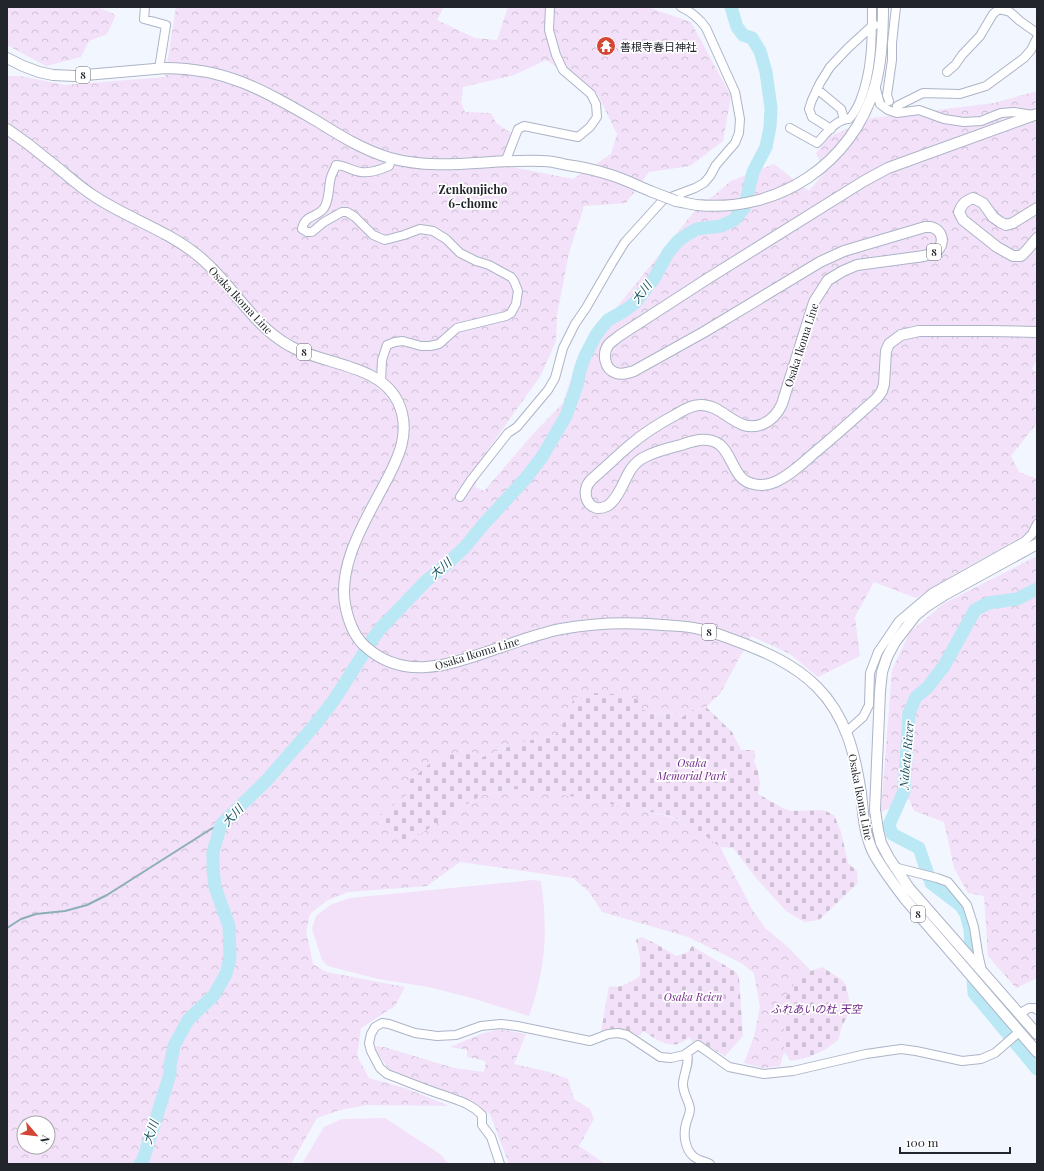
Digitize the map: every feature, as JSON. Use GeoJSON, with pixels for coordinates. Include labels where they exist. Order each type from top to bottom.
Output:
{"type":"FeatureCollection","features":[{"type":"Feature","properties":{"kind":"main road","name":"8"},"geometry":{"type":"LineString","coordinates":[[7,58],[39,72],[53,75],[74,76],[162,68],[179,68],[224,75],[259,89],[350,142],[392,158],[430,165],[506,160],[545,160],[588,168],[615,176],[676,201],[697,205],[722,205],[769,197],[797,185],[823,167],[841,148],[854,131],[864,112],[875,85],[881,48],[883,7]]}},
{"type":"Feature","properties":{"kind":"main road","name":"Osaka Ikoma Line"},"geometry":{"type":"LineString","coordinates":[[1035,115],[888,168],[864,181],[707,279],[619,336],[609,345],[605,353],[605,361],[607,367],[615,373],[623,374],[634,371],[704,332],[820,262],[844,251],[925,227],[932,227],[939,231],[942,237],[942,243],[938,250],[932,253],[924,256],[857,265],[828,280],[814,302],[780,410],[770,421],[758,427],[748,427],[707,405],[692,406],[662,422],[630,445],[588,482],[585,491],[585,498],[590,504],[596,507],[601,508],[606,506],[613,502],[632,468],[643,457],[698,440],[709,440],[720,444],[726,450],[741,476],[746,481],[756,485],[766,485],[776,482],[796,469],[837,435],[877,398],[882,391],[884,384],[886,351],[889,344],[896,337],[919,331],[1036,332]]}},
{"type":"Feature","properties":{"kind":"main road","name":"Osaka Ikoma Line"},"geometry":{"type":"LineString","coordinates":[[7,130],[25,141],[96,197],[115,209],[150,226],[196,254],[217,273],[260,323],[276,337],[291,347],[361,371],[381,382],[394,396],[401,408],[404,420],[402,444],[395,465],[354,546],[346,571],[344,586],[344,602],[348,618],[355,634],[362,644],[373,653],[401,666],[430,668],[467,659],[533,636],[563,629],[600,624],[628,623],[666,625],[699,629],[748,645],[773,656],[796,670],[816,687],[829,701],[840,719],[855,759],[865,828],[873,851],[889,878],[905,899],[969,972],[1017,1034],[1037,1052]]}},
{"type":"Feature","properties":{"kind":"main road"},"geometry":{"type":"LineString","coordinates":[[1037,208],[1013,224],[1006,225],[993,217],[983,202],[973,198],[965,201],[959,212],[963,220],[997,247],[1012,256],[1021,256],[1037,238]]}},
{"type":"Feature","properties":{"kind":"main road","name":"Osaka Ikoma Line"},"geometry":{"type":"LineString","coordinates":[[1037,544],[927,606],[915,616],[895,642],[887,657],[882,672],[876,810],[881,843],[894,867],[909,888],[1037,1034]]}},
{"type":"Feature","properties":{"kind":"street"},"geometry":{"type":"LineString","coordinates":[[146,7],[144,19],[166,25],[162,68]]}},
{"type":"Feature","properties":{"kind":"street"},"geometry":{"type":"LineString","coordinates":[[506,160],[518,129],[524,126],[578,137],[590,127],[596,117],[596,104],[591,94],[563,70],[556,55],[549,30],[550,7]]}},
{"type":"Feature","properties":{"kind":"street"},"geometry":{"type":"LineString","coordinates":[[460,497],[471,480],[508,433],[518,427],[548,390],[554,378],[563,348],[575,324],[625,242],[663,200],[704,183],[716,165],[735,144],[740,119],[735,92],[706,28],[695,15],[681,7]]}},
{"type":"Feature","properties":{"kind":"street"},"geometry":{"type":"LineString","coordinates":[[790,128],[817,143],[839,121],[849,119],[853,116],[865,87],[872,50],[874,26],[872,7]]}},
{"type":"Feature","properties":{"kind":"street"},"geometry":{"type":"LineString","coordinates":[[889,101],[887,95],[892,60],[891,20],[896,7]]}},
{"type":"Feature","properties":{"kind":"street"},"geometry":{"type":"LineString","coordinates":[[947,72],[980,36],[997,8],[1010,12],[1037,33]]}},
{"type":"Feature","properties":{"kind":"street"},"geometry":{"type":"LineString","coordinates":[[831,129],[812,117],[809,109],[817,89],[830,67],[848,48],[874,26]]}},
{"type":"Feature","properties":{"kind":"street"},"geometry":{"type":"LineString","coordinates":[[897,106],[922,93],[960,94],[986,86],[1024,58],[1031,50],[1037,38]]}},
{"type":"Feature","properties":{"kind":"street"},"geometry":{"type":"LineString","coordinates":[[875,85],[880,104],[888,110],[897,113],[919,110],[944,119],[964,122],[981,121],[1001,113],[1014,112],[1035,115]]}},
{"type":"Feature","properties":{"kind":"street"},"geometry":{"type":"LineString","coordinates":[[817,89],[841,109],[844,119]]}},
{"type":"Feature","properties":{"kind":"street"},"geometry":{"type":"LineString","coordinates":[[381,382],[382,360],[387,345],[394,342],[403,341],[421,346],[439,344],[457,328],[511,313],[516,304],[518,291],[511,277],[490,265],[476,261],[460,253],[446,239],[433,231],[420,229],[385,240],[373,235],[347,212],[342,212],[324,222],[312,232],[307,232],[302,229],[303,223],[307,218],[324,209],[329,196],[331,177],[336,165],[341,165],[361,172],[378,171],[389,166],[392,158]]}},
{"type":"Feature","properties":{"kind":"street"},"geometry":{"type":"LineString","coordinates":[[846,732],[863,717],[868,705],[870,673],[878,652],[899,622],[932,593],[1025,541],[1032,534],[1037,524]]}},
{"type":"Feature","properties":{"kind":"street"},"geometry":{"type":"LineString","coordinates":[[894,867],[948,882],[966,905],[974,927],[980,968]]}},
{"type":"Feature","properties":{"kind":"street"},"geometry":{"type":"LineString","coordinates":[[1019,1014],[1029,1008],[1036,1008],[1037,1010]]}},
{"type":"Feature","properties":{"kind":"street"},"geometry":{"type":"LineString","coordinates":[[500,1164],[491,1137],[482,1125],[482,1115],[476,1108],[460,1100],[444,1096],[387,1074],[380,1068],[371,1051],[369,1042],[375,1027],[382,1023],[389,1024],[415,1033],[437,1036],[456,1034],[481,1026],[500,1024],[590,1041],[608,1034],[618,1033],[627,1035],[660,1057],[671,1058],[684,1055],[698,1045],[729,1067],[764,1074],[793,1071],[866,1054],[900,1049],[962,1061],[981,1059],[995,1053],[1017,1034]]}},
{"type":"Feature","properties":{"kind":"street"},"geometry":{"type":"LineString","coordinates":[[687,1052],[689,1058],[683,1082],[690,1110],[686,1126],[686,1142],[692,1156],[710,1164]]}},
{"type":"Feature","properties":{"kind":"green space"},"geometry":{"type":"Polygon","coordinates":[[[7,7],[98,7],[116,15],[107,34],[89,41],[81,57],[46,66],[7,45],[7,7]]]}},
{"type":"Feature","properties":{"kind":"green space"},"geometry":{"type":"Polygon","coordinates":[[[176,7],[444,7],[437,20],[475,38],[497,40],[508,7],[647,7],[691,22],[731,96],[723,141],[690,166],[649,172],[626,203],[584,206],[569,253],[557,315],[556,341],[541,375],[487,451],[475,487],[484,491],[533,434],[563,403],[579,354],[693,213],[731,181],[774,164],[809,191],[825,172],[816,153],[829,137],[872,118],[994,103],[1037,91],[1037,359],[1032,369],[1037,373],[1037,423],[1011,456],[1019,472],[1037,479],[1037,524],[1021,537],[916,598],[874,582],[855,617],[860,656],[818,677],[790,654],[751,636],[720,694],[706,707],[693,710],[682,717],[671,712],[653,713],[639,709],[567,710],[562,728],[555,735],[518,743],[480,758],[450,814],[482,795],[514,789],[565,795],[643,810],[687,822],[720,847],[752,909],[765,928],[789,948],[811,971],[797,979],[784,1028],[784,1052],[780,1066],[763,1068],[744,1063],[754,1037],[760,1007],[754,973],[741,963],[688,937],[602,912],[589,892],[573,878],[460,862],[427,886],[348,892],[326,901],[310,914],[306,931],[313,964],[326,972],[405,987],[395,1006],[361,1028],[357,1056],[369,1078],[408,1089],[449,1106],[367,1105],[340,1110],[317,1118],[291,1164],[7,1164],[7,76],[20,76],[65,85],[165,77],[176,7]],[[546,60],[514,75],[463,87],[461,103],[465,112],[491,113],[497,124],[511,133],[502,165],[573,179],[611,154],[617,134],[597,93],[546,60]]]}},
{"type":"Feature","properties":{"kind":"green space"},"geometry":{"type":"Polygon","coordinates":[[[1037,556],[1037,978],[1016,988],[988,956],[984,896],[968,893],[954,868],[944,822],[914,811],[909,799],[881,812],[892,670],[910,632],[943,604],[1037,556]]]}},
{"type":"Feature","properties":{"kind":"green space","name":"Osaka Memorial Park"},"geometry":{"type":"Polygon","coordinates":[[[593,693],[617,694],[640,700],[640,709],[653,713],[671,712],[682,717],[693,710],[706,707],[732,732],[741,750],[755,750],[754,761],[758,771],[760,783],[758,794],[791,811],[823,810],[834,815],[841,832],[848,863],[857,871],[858,883],[819,920],[805,922],[787,912],[757,879],[733,848],[720,847],[687,822],[668,816],[565,795],[514,789],[482,795],[413,839],[404,842],[396,839],[380,815],[408,794],[405,784],[433,761],[468,749],[480,758],[518,743],[555,735],[562,728],[567,710],[575,698],[593,693]]]}},
{"type":"Feature","properties":{"kind":"green space"},"geometry":{"type":"Polygon","coordinates":[[[533,880],[541,881],[545,933],[539,982],[529,1016],[475,999],[429,987],[378,979],[328,966],[322,960],[312,929],[316,916],[330,905],[350,898],[533,880]]]}},
{"type":"Feature","properties":{"kind":"green space","name":"Osaka Reien"},"geometry":{"type":"Polygon","coordinates":[[[642,937],[676,956],[688,952],[692,946],[736,972],[739,978],[743,1036],[725,1056],[697,1040],[693,1042],[689,1037],[683,1042],[671,1045],[660,1041],[643,1031],[640,1036],[621,1030],[601,1032],[609,986],[621,986],[640,976],[640,957],[636,940],[642,937]]]}},
{"type":"Feature","properties":{"kind":"green space","name":"ふれあいの杜 天空"},"geometry":{"type":"Polygon","coordinates":[[[822,967],[841,979],[846,985],[851,1009],[842,1026],[838,1040],[826,1049],[809,1057],[791,1061],[784,1052],[784,1000],[797,979],[822,967]]]}},
{"type":"Feature","properties":{"kind":"green space"},"geometry":{"type":"Polygon","coordinates":[[[499,1029],[526,1034],[514,1064],[546,1071],[568,1079],[574,1099],[590,1109],[594,1119],[579,1146],[605,1164],[509,1164],[490,1114],[460,1095],[437,1091],[391,1072],[373,1046],[384,1047],[454,1068],[484,1072],[486,1061],[467,1057],[467,1050],[450,1047],[481,1034],[499,1029]]]}},
{"type":"Feature","properties":{"kind":"green space"},"geometry":{"type":"Polygon","coordinates":[[[385,1118],[440,1154],[449,1164],[302,1164],[324,1127],[342,1119],[385,1118]]]}},
{"type":"Feature","properties":{"kind":"waterway","name":"大川"},"geometry":{"type":"LineString","coordinates":[[140,1164],[143,1160],[170,1074],[170,1065],[174,1046],[188,1020],[214,995],[226,974],[230,958],[229,926],[215,887],[213,869],[213,852],[221,825],[266,781],[314,726],[334,700],[380,629],[426,581],[465,547],[526,478],[542,457],[566,416],[585,356],[602,327],[608,320],[635,303],[655,277],[668,253],[678,241],[697,229],[721,226],[734,220],[744,208],[753,172],[766,147],[770,127],[771,108],[766,72],[760,51],[752,38],[743,35],[737,27],[731,7]]}},
{"type":"Feature","properties":{"kind":"waterway","name":"Nabeta River"},"geometry":{"type":"LineString","coordinates":[[1037,589],[1017,599],[988,603],[975,610],[944,666],[927,688],[916,697],[909,713],[904,791],[889,825],[892,834],[919,848],[931,883],[960,905],[966,914],[970,929],[974,993],[1037,1069]]}},
{"type":"Feature","properties":{"kind":"waterway"},"geometry":{"type":"LineString","coordinates":[[7,928],[21,919],[36,914],[65,911],[87,905],[107,895],[211,829],[221,825]]}},
{"type":"Feature","properties":{"kind":"place","name":"善根寺春日神社"},"geometry":{"type":"Point","coordinates":[606,46]}},
{"type":"Feature","properties":{"kind":"district","name":"Zenkonjicho 6-chome"},"geometry":{"type":"Point","coordinates":[473,196]}}]}
